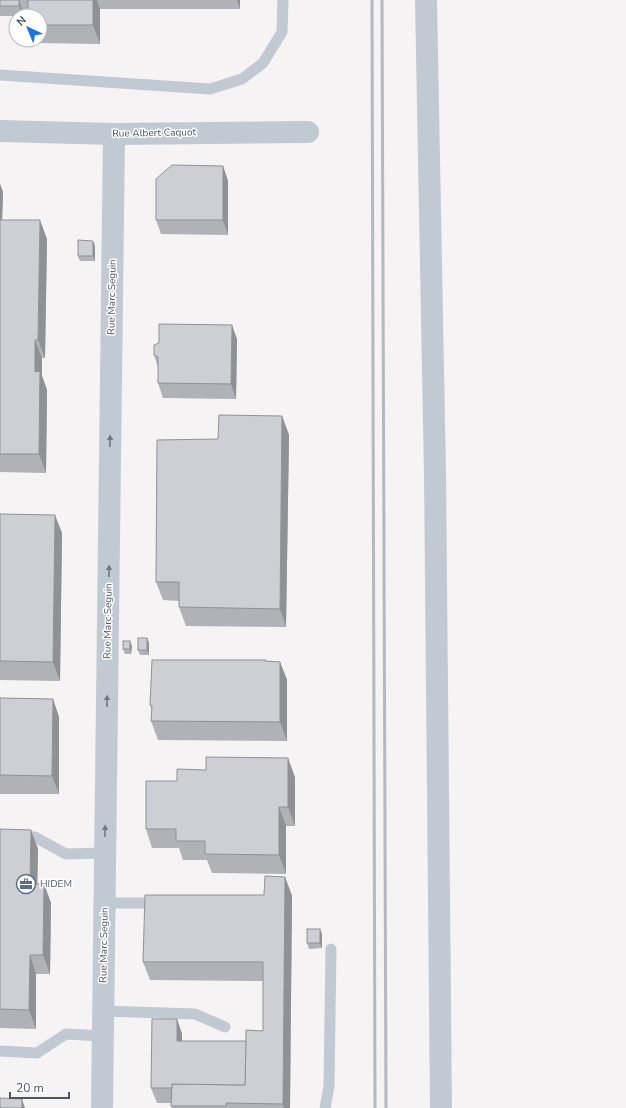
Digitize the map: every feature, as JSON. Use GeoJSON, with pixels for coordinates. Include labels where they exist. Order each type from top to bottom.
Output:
{"type":"FeatureCollection","features":[{"type":"Feature","properties":{"kind":"street"},"geometry":{"type":"LineString","coordinates":[[426,0],[435,476],[441,1108]]}},
{"type":"Feature","properties":{"kind":"street","name":"Rue Albert Caquot"},"geometry":{"type":"LineString","coordinates":[[0,131],[114,134],[308,132]]}},
{"type":"Feature","properties":{"kind":"street","name":"Rue Marc Seguin"},"geometry":{"type":"LineString","coordinates":[[102,1108],[114,134]]}},
{"type":"Feature","properties":{"kind":"lane"},"geometry":{"type":"LineString","coordinates":[[0,75],[210,89],[242,79],[263,63],[282,32],[283,0]]}},
{"type":"Feature","properties":{"kind":"lane"},"geometry":{"type":"LineString","coordinates":[[0,835],[35,837],[66,854],[105,853]]}},
{"type":"Feature","properties":{"kind":"lane"},"geometry":{"type":"LineString","coordinates":[[105,903],[168,903]]}},
{"type":"Feature","properties":{"kind":"lane"},"geometry":{"type":"LineString","coordinates":[[325,1108],[329,1086],[331,949]]}},
{"type":"Feature","properties":{"kind":"lane"},"geometry":{"type":"LineString","coordinates":[[103,1011],[195,1014],[225,1027]]}},
{"type":"Feature","properties":{"kind":"lane"},"geometry":{"type":"LineString","coordinates":[[0,1051],[37,1053],[66,1034],[103,1036]]}},
{"type":"Feature","properties":{"kind":"building"},"geometry":{"type":"Polygon","coordinates":[[[0,0],[19,0],[19,6],[0,6],[0,0]]]}},
{"type":"Feature","properties":{"kind":"building"},"geometry":{"type":"Polygon","coordinates":[[[28,0],[93,0],[93,25],[48,25],[48,8],[28,8],[28,0]]]}},
{"type":"Feature","properties":{"kind":"building"},"geometry":{"type":"Polygon","coordinates":[[[172,165],[223,166],[223,220],[156,220],[156,179],[172,165]]]}},
{"type":"Feature","properties":{"kind":"building"},"geometry":{"type":"Polygon","coordinates":[[[0,220],[40,220],[38,340],[35,340],[35,372],[40,371],[39,454],[0,454],[0,220]]]}},
{"type":"Feature","properties":{"kind":"building"},"geometry":{"type":"Polygon","coordinates":[[[78,240],[93,241],[93,256],[78,256],[78,240]]]}},
{"type":"Feature","properties":{"kind":"building"},"geometry":{"type":"Polygon","coordinates":[[[159,324],[232,325],[231,384],[158,383],[158,357],[154,355],[154,345],[159,343],[159,324]]]}},
{"type":"Feature","properties":{"kind":"building"},"geometry":{"type":"Polygon","coordinates":[[[219,415],[282,416],[280,609],[179,607],[179,582],[156,582],[157,440],[218,439],[219,415]]]}},
{"type":"Feature","properties":{"kind":"building"},"geometry":{"type":"Polygon","coordinates":[[[0,514],[55,515],[53,662],[0,661],[0,514]]]}},
{"type":"Feature","properties":{"kind":"building"},"geometry":{"type":"Polygon","coordinates":[[[138,638],[147,638],[147,650],[138,650],[138,638]]]}},
{"type":"Feature","properties":{"kind":"building"},"geometry":{"type":"Polygon","coordinates":[[[123,641],[130,641],[130,649],[123,649],[123,641]]]}},
{"type":"Feature","properties":{"kind":"building"},"geometry":{"type":"Polygon","coordinates":[[[152,660],[266,660],[265,661],[280,662],[280,722],[151,721],[152,706],[150,705],[152,660]]]}},
{"type":"Feature","properties":{"kind":"building"},"geometry":{"type":"Polygon","coordinates":[[[0,698],[53,699],[52,776],[0,775],[0,698]]]}},
{"type":"Feature","properties":{"kind":"building"},"geometry":{"type":"Polygon","coordinates":[[[206,757],[288,758],[288,807],[279,807],[279,855],[205,854],[205,841],[176,841],[176,829],[146,829],[146,781],[177,781],[177,769],[206,770],[206,757]]]}},
{"type":"Feature","properties":{"kind":"building"},"geometry":{"type":"Polygon","coordinates":[[[0,829],[31,830],[30,884],[44,884],[43,955],[30,955],[29,1010],[0,1009],[0,829]]]}},
{"type":"Feature","properties":{"kind":"building"},"geometry":{"type":"Polygon","coordinates":[[[265,876],[285,877],[283,1104],[226,1103],[226,1106],[171,1106],[172,1084],[245,1085],[246,1030],[263,1031],[263,962],[143,962],[145,895],[264,895],[265,876]]]}},
{"type":"Feature","properties":{"kind":"building"},"geometry":{"type":"Polygon","coordinates":[[[307,929],[320,929],[320,943],[307,943],[307,929]]]}},
{"type":"Feature","properties":{"kind":"building"},"geometry":{"type":"Polygon","coordinates":[[[152,1019],[177,1019],[177,1041],[246,1041],[245,1085],[172,1084],[172,1088],[151,1088],[152,1019]]]}},
{"type":"Feature","properties":{"kind":"building"},"geometry":{"type":"Polygon","coordinates":[[[0,1098],[22,1099],[22,1108],[0,1108],[0,1098]]]}},
{"type":"Feature","properties":{"kind":"railway"},"geometry":{"type":"LineString","coordinates":[[372,0],[375,1108]]}},
{"type":"Feature","properties":{"kind":"railway"},"geometry":{"type":"LineString","coordinates":[[382,0],[386,1108]]}},
{"type":"Feature","properties":{"kind":"place","name":"HIDEM"},"geometry":{"type":"Point","coordinates":[26,884]}}]}
